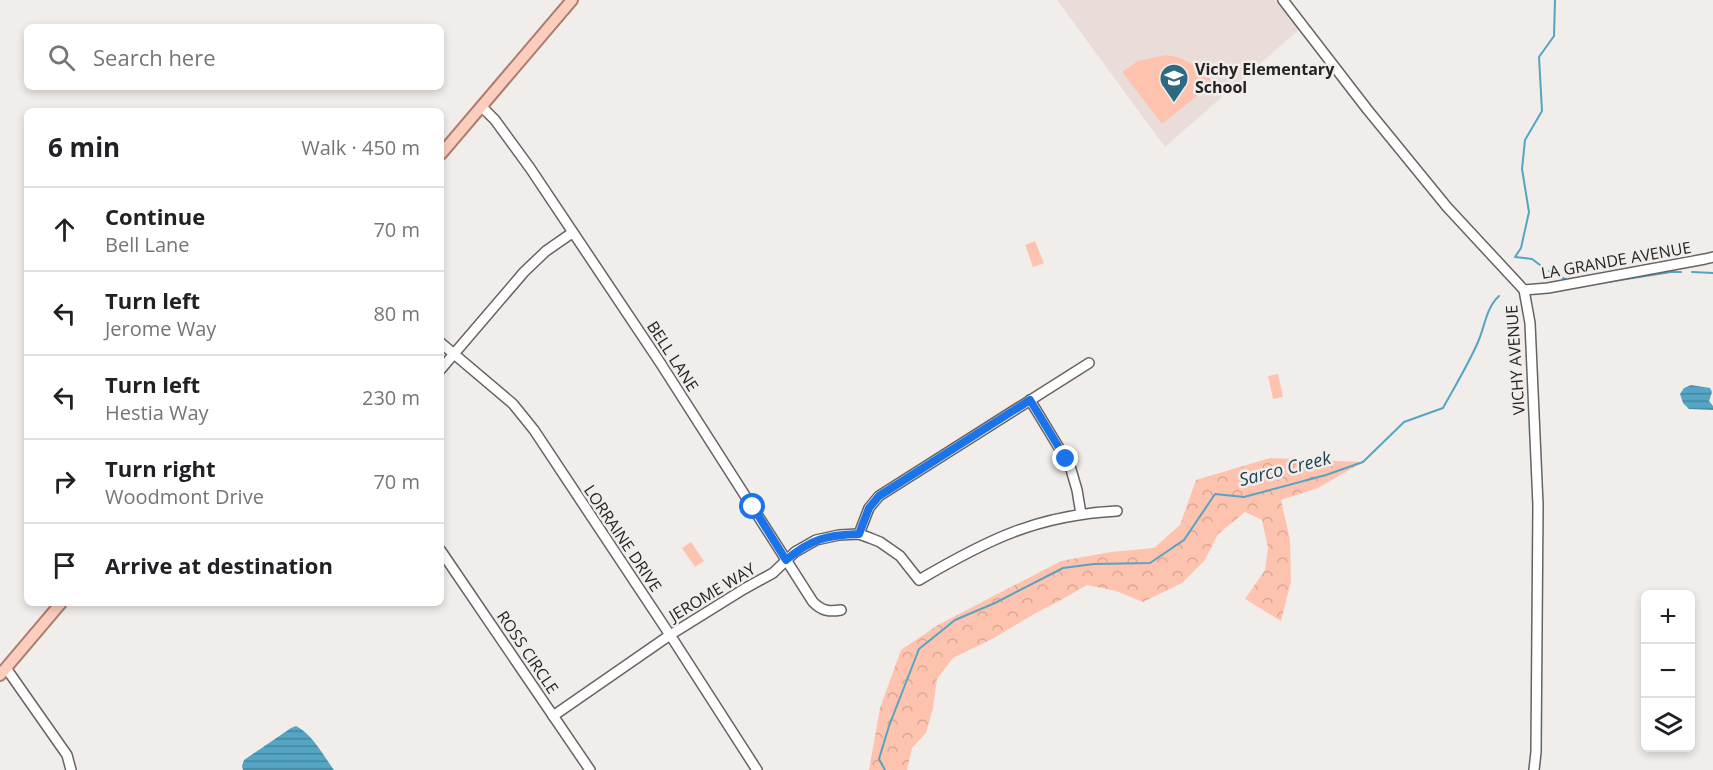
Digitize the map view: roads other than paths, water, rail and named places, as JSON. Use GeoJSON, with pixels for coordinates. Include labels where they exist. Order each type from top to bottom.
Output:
{"type":"FeatureCollection","features":[{"type":"Feature","properties":{"kind":"main road"},"geometry":{"type":"LineString","coordinates":[[444,151],[572,0]]}},
{"type":"Feature","properties":{"kind":"main road"},"geometry":{"type":"LineString","coordinates":[[3,672],[58,606]]}},
{"type":"Feature","properties":{"kind":"street","name":"VICHY AVENUE"},"geometry":{"type":"LineString","coordinates":[[1283,0],[1367,109],[1447,207],[1524,290],[1530,323],[1538,505],[1534,770]]}},
{"type":"Feature","properties":{"kind":"street","name":"BELL LANE"},"geometry":{"type":"LineString","coordinates":[[482,107],[495,120],[530,168],[661,364],[813,602],[819,608],[827,611],[841,609]]}},
{"type":"Feature","properties":{"kind":"street"},"geometry":{"type":"LineString","coordinates":[[444,365],[536,260],[569,235],[574,234]]}},
{"type":"Feature","properties":{"kind":"street","name":"LA GRANDE AVENUE"},"geometry":{"type":"LineString","coordinates":[[1524,290],[1548,288],[1713,257]]}},
{"type":"Feature","properties":{"kind":"street","name":"LORRAINE DRIVE"},"geometry":{"type":"LineString","coordinates":[[444,346],[513,404],[534,430],[757,770]]}},
{"type":"Feature","properties":{"kind":"street"},"geometry":{"type":"LineString","coordinates":[[1089,363],[879,496],[869,508],[859,534],[880,542],[900,556],[919,579],[1000,537],[1042,522],[1081,514],[1117,511]]}},
{"type":"Feature","properties":{"kind":"street"},"geometry":{"type":"LineString","coordinates":[[1030,400],[1070,466],[1081,514]]}},
{"type":"Feature","properties":{"kind":"street","name":"JEROME WAY"},"geometry":{"type":"LineString","coordinates":[[553,716],[670,635],[773,573],[807,544],[839,535],[859,534]]}},
{"type":"Feature","properties":{"kind":"street","name":"ROSS CIRCLE"},"geometry":{"type":"LineString","coordinates":[[444,555],[590,770]]}},
{"type":"Feature","properties":{"kind":"street"},"geometry":{"type":"LineString","coordinates":[[3,672],[66,755],[71,770]]}},
{"type":"Feature","properties":{"kind":"water"},"geometry":{"type":"Polygon","coordinates":[[[1691,385],[1710,388],[1712,392],[1709,401],[1713,410],[1689,409],[1683,403],[1680,394],[1684,388],[1691,385]]]}},
{"type":"Feature","properties":{"kind":"water"},"geometry":{"type":"Polygon","coordinates":[[[296,726],[313,740],[334,770],[243,770],[244,760],[296,726]]]}},
{"type":"Feature","properties":{"kind":"waterway","name":"Sarco Creek"},"geometry":{"type":"LineString","coordinates":[[1540,265],[1532,259],[1515,257],[1521,248],[1529,212],[1522,169],[1525,140],[1542,111],[1539,57],[1554,36],[1555,0]]}},
{"type":"Feature","properties":{"kind":"waterway"},"geometry":{"type":"LineString","coordinates":[[1549,271],[1567,280]]}},
{"type":"Feature","properties":{"kind":"waterway"},"geometry":{"type":"LineString","coordinates":[[1582,286],[1681,272]]}},
{"type":"Feature","properties":{"kind":"waterway"},"geometry":{"type":"LineString","coordinates":[[1692,272],[1713,273]]}},
{"type":"Feature","properties":{"kind":"waterway","name":"Sarco Creek"},"geometry":{"type":"LineString","coordinates":[[885,770],[879,759],[889,726],[919,649],[955,620],[995,603],[1063,568],[1094,564],[1150,563],[1184,540],[1215,494],[1244,497],[1326,475],[1363,462],[1404,422],[1443,408],[1474,351],[1491,306],[1499,296]]}},
{"type":"Feature","properties":{"kind":"place","name":"Vichy Elementary School"},"geometry":{"type":"Point","coordinates":[1174,104]}}]}
